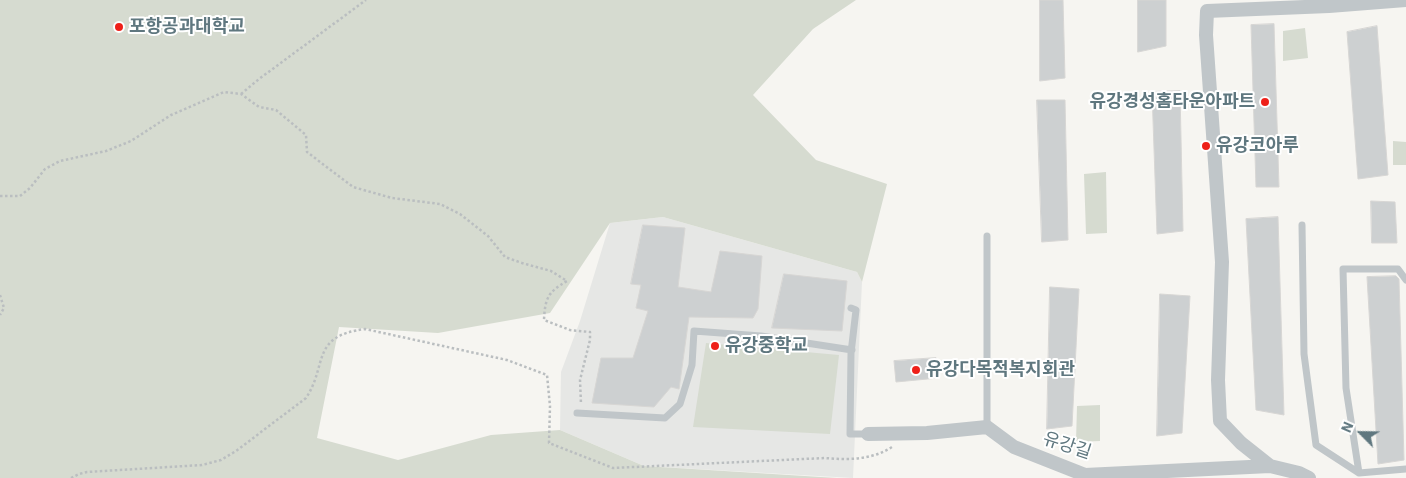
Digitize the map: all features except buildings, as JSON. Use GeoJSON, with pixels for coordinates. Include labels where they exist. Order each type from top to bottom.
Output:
{"type":"FeatureCollection","features":[{"type":"Feature","properties":{"kind":"street"},"geometry":{"type":"LineString","coordinates":[[1270,466],[1242,443],[1220,421],[1218,380],[1222,262],[1206,34],[1207,11],[1406,0]]}},
{"type":"Feature","properties":{"kind":"street"},"geometry":{"type":"LineString","coordinates":[[868,434],[914,434],[987,427]]}},
{"type":"Feature","properties":{"kind":"street","name":"유강길"},"geometry":{"type":"LineString","coordinates":[[987,427],[1014,447],[1084,475],[1270,466],[1309,478]]}},
{"type":"Feature","properties":{"kind":"lane"},"geometry":{"type":"LineString","coordinates":[[1302,225],[1304,354],[1316,445],[1358,476],[1406,469]]}},
{"type":"Feature","properties":{"kind":"lane"},"geometry":{"type":"LineString","coordinates":[[987,236],[987,427]]}},
{"type":"Feature","properties":{"kind":"lane"},"geometry":{"type":"LineString","coordinates":[[1358,476],[1346,388],[1342,268],[1398,269],[1406,280]]}},
{"type":"Feature","properties":{"kind":"lane"},"geometry":{"type":"LineString","coordinates":[[851,308],[856,310],[852,350],[850,434],[868,434]]}},
{"type":"Feature","properties":{"kind":"lane"},"geometry":{"type":"LineString","coordinates":[[579,413],[665,418],[680,404],[692,365],[694,331],[761,336],[852,350]]}},
{"type":"Feature","properties":{"kind":"path"},"geometry":{"type":"LineString","coordinates":[[241,94],[259,78],[366,0]]}},
{"type":"Feature","properties":{"kind":"path"},"geometry":{"type":"LineString","coordinates":[[0,196],[20,196],[30,188],[46,169],[60,160],[106,151],[131,141],[171,115],[224,92],[241,94],[259,107],[276,110],[297,127],[306,135],[307,152],[353,187],[392,198],[440,204],[460,214],[488,236],[505,257],[551,270],[567,281],[555,288],[545,301],[544,320],[570,330],[590,332],[590,340],[580,380],[579,413]]}},
{"type":"Feature","properties":{"kind":"path"},"geometry":{"type":"LineString","coordinates":[[0,295],[4,308],[0,315]]}},
{"type":"Feature","properties":{"kind":"path"},"geometry":{"type":"LineString","coordinates":[[71,478],[87,472],[202,465],[221,460],[236,451],[306,398],[312,386],[322,353],[328,344],[349,332],[365,329],[507,360],[547,375],[550,406],[549,443],[613,468],[825,458],[846,460],[882,454],[914,434]]}},
{"type":"Feature","properties":{"kind":"shaded area"},"geometry":{"type":"Polygon","coordinates":[[[0,0],[856,0],[813,29],[753,95],[816,160],[887,184],[862,282],[857,272],[663,217],[610,223],[550,313],[438,333],[339,327],[317,438],[398,460],[491,435],[560,430],[644,466],[837,478],[0,478],[0,0]]]}},
{"type":"Feature","properties":{"kind":"shaded area"},"geometry":{"type":"Polygon","coordinates":[[[1305,28],[1308,58],[1283,61],[1283,31],[1305,28]]]}},
{"type":"Feature","properties":{"kind":"shaded area"},"geometry":{"type":"Polygon","coordinates":[[[1393,141],[1406,142],[1406,165],[1393,165],[1393,141]]]}},
{"type":"Feature","properties":{"kind":"shaded area"},"geometry":{"type":"Polygon","coordinates":[[[1106,172],[1107,233],[1086,234],[1084,174],[1106,172]]]}},
{"type":"Feature","properties":{"kind":"shaded area","name":"유강중학교"},"geometry":{"type":"Polygon","coordinates":[[[663,217],[857,272],[862,282],[853,478],[644,466],[560,430],[561,372],[580,321],[610,223],[663,217]]]}},
{"type":"Feature","properties":{"kind":"shaded area"},"geometry":{"type":"Polygon","coordinates":[[[706,343],[839,355],[830,434],[693,427],[706,343]]]}},
{"type":"Feature","properties":{"kind":"shaded area"},"geometry":{"type":"Polygon","coordinates":[[[1100,405],[1100,441],[1076,442],[1077,406],[1100,405]]]}},
{"type":"Feature","properties":{"kind":"place","name":"포항공과대학교"},"geometry":{"type":"Point","coordinates":[119,27]}},
{"type":"Feature","properties":{"kind":"place","name":"유강경성홈타운아파트"},"geometry":{"type":"Point","coordinates":[1265,102]}},
{"type":"Feature","properties":{"kind":"place","name":"유강코아루"},"geometry":{"type":"Point","coordinates":[1206,146]}},
{"type":"Feature","properties":{"kind":"place","name":"유강중학교"},"geometry":{"type":"Point","coordinates":[715,346]}},
{"type":"Feature","properties":{"kind":"place","name":"유강다목적복지회관"},"geometry":{"type":"Point","coordinates":[916,370]}}]}
